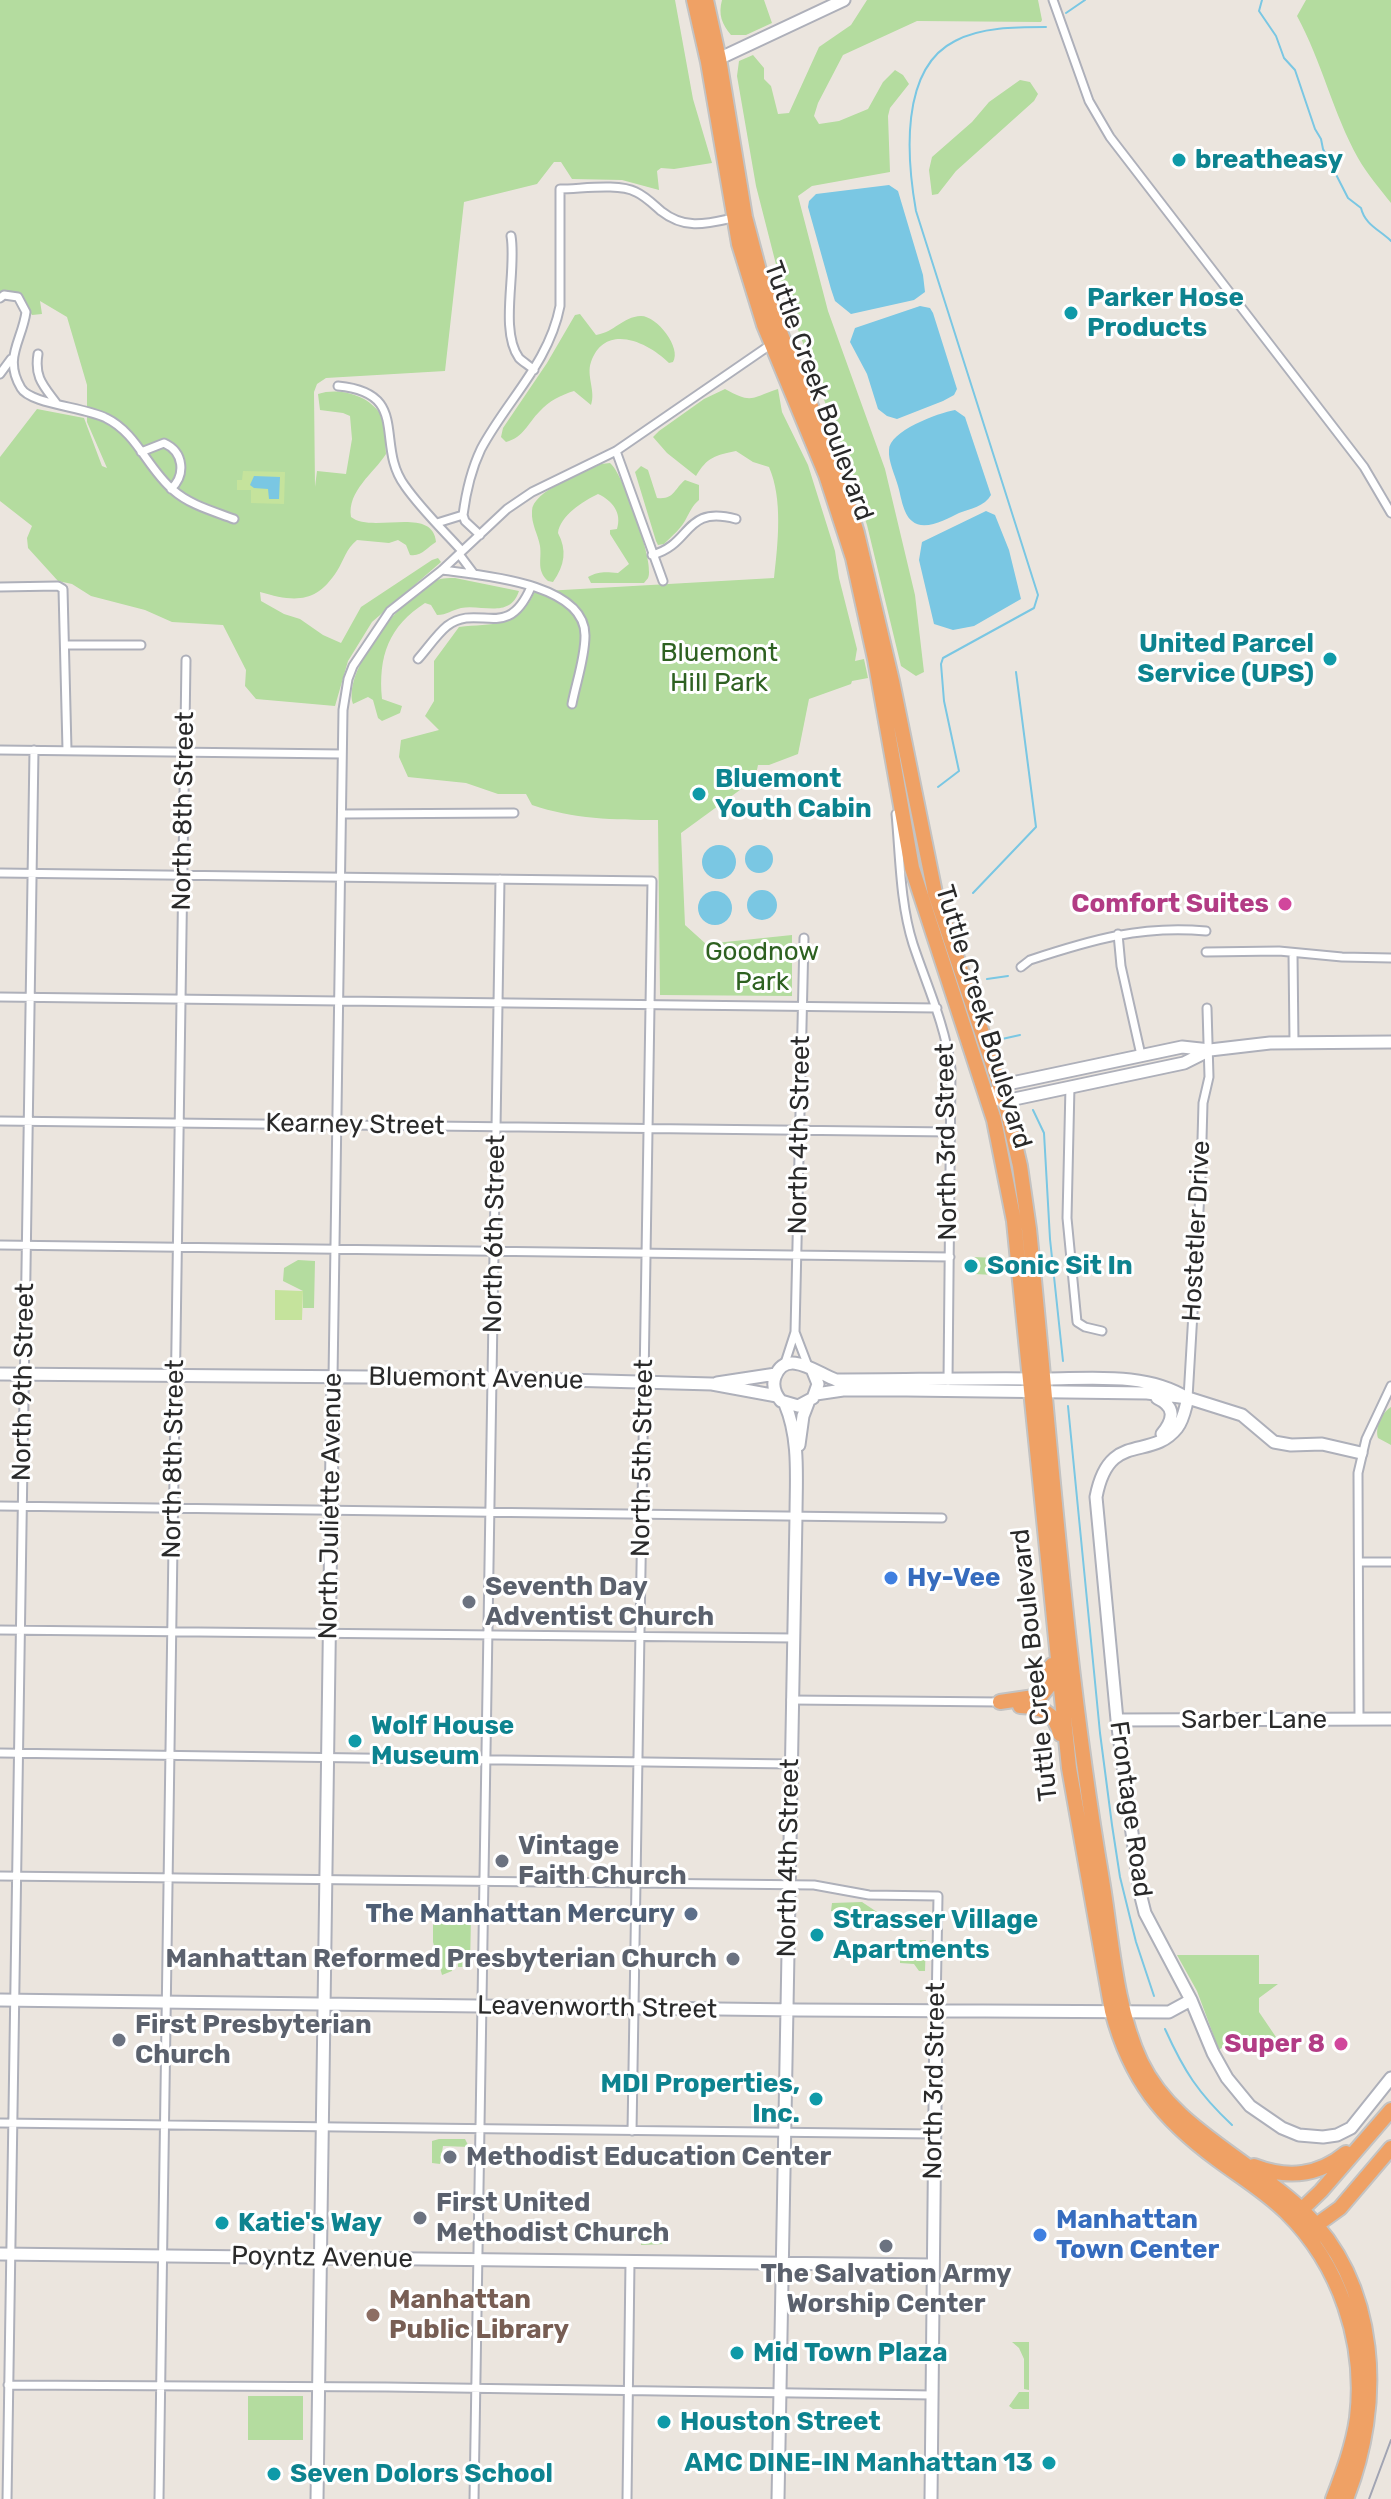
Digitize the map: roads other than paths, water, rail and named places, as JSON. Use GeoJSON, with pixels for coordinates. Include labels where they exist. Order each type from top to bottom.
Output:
{"type":"FeatureCollection","features":[{"type":"Feature","properties":{"kind":"highway","name":"Tuttle Creek Boulevard"},"geometry":{"type":"LineString","coordinates":[[694,0],[713,61],[745,217],[776,340],[853,558],[875,659],[912,868],[1000,1143],[1010,1192],[1037,1386],[1081,1746],[1118,2011],[1119,2040],[1133,2072],[1152,2100],[1194,2142],[1297,2214]]}},
{"type":"Feature","properties":{"kind":"highway","name":"Tuttle Creek Boulevard"},"geometry":{"type":"LineString","coordinates":[[706,0],[733,218],[749,281],[838,471],[857,533],[872,587],[941,916],[1003,1094],[1025,1197],[1049,1581],[1069,1768],[1118,2011],[1155,2086],[1178,2113],[1234,2157],[1297,2214],[1310,2230]]}},
{"type":"Feature","properties":{"kind":"highway"},"geometry":{"type":"LineString","coordinates":[[903,881],[912,868],[919,839],[918,807]]}},
{"type":"Feature","properties":{"kind":"highway"},"geometry":{"type":"LineString","coordinates":[[1000,1702],[1041,1696],[1049,1686],[1052,1675],[1049,1581]]}},
{"type":"Feature","properties":{"kind":"highway"},"geometry":{"type":"LineString","coordinates":[[1000,1702],[1042,1708],[1052,1716],[1069,1768]]}},
{"type":"Feature","properties":{"kind":"highway"},"geometry":{"type":"LineString","coordinates":[[1297,2214],[1391,2110]]}},
{"type":"Feature","properties":{"kind":"highway"},"geometry":{"type":"LineString","coordinates":[[1234,2157],[1268,2171],[1301,2174],[1325,2167],[1360,2144]]}},
{"type":"Feature","properties":{"kind":"highway"},"geometry":{"type":"LineString","coordinates":[[1310,2230],[1340,2208],[1391,2148]]}},
{"type":"Feature","properties":{"kind":"highway"},"geometry":{"type":"LineString","coordinates":[[1340,2208],[1332,2231],[1336,2256],[1360,2309],[1371,2400],[1368,2425],[1346,2499]]}},
{"type":"Feature","properties":{"kind":"highway"},"geometry":{"type":"LineString","coordinates":[[1310,2230],[1336,2256]]}},
{"type":"Feature","properties":{"kind":"highway"},"geometry":{"type":"LineString","coordinates":[[1310,2230],[1336,2283],[1349,2319],[1356,2352],[1357,2418],[1345,2467],[1333,2499]]}},
{"type":"Feature","properties":{"kind":"street"},"geometry":{"type":"LineString","coordinates":[[1053,0],[1089,101],[1110,137],[1364,467],[1391,513]]}},
{"type":"Feature","properties":{"kind":"street"},"geometry":{"type":"LineString","coordinates":[[713,61],[839,1]]}},
{"type":"Feature","properties":{"kind":"street"},"geometry":{"type":"LineString","coordinates":[[480,535],[463,515],[471,471],[483,445],[551,340],[560,306],[560,189],[623,188],[635,191],[668,216],[700,226],[733,218]]}},
{"type":"Feature","properties":{"kind":"street"},"geometry":{"type":"LineString","coordinates":[[511,236],[512,339],[519,357],[534,370]]}},
{"type":"Feature","properties":{"kind":"street"},"geometry":{"type":"LineString","coordinates":[[0,298],[4,295],[18,297],[26,312],[11,359],[0,374]]}},
{"type":"Feature","properties":{"kind":"street","name":"North Juliette Avenue"},"geometry":{"type":"LineString","coordinates":[[317,2499],[344,695],[353,666],[390,611],[442,570],[507,509],[532,492],[616,451],[776,340]]}},
{"type":"Feature","properties":{"kind":"street"},"geometry":{"type":"LineString","coordinates":[[38,354],[36,368],[57,404]]}},
{"type":"Feature","properties":{"kind":"street"},"geometry":{"type":"LineString","coordinates":[[11,359],[25,394],[34,399],[90,410],[109,419],[128,432],[171,489],[188,501],[234,519]]}},
{"type":"Feature","properties":{"kind":"street"},"geometry":{"type":"LineString","coordinates":[[338,386],[359,388],[379,402],[389,423],[395,469],[474,574]]}},
{"type":"Feature","properties":{"kind":"street"},"geometry":{"type":"LineString","coordinates":[[141,452],[164,443],[174,447],[182,473],[171,489]]}},
{"type":"Feature","properties":{"kind":"street"},"geometry":{"type":"LineString","coordinates":[[616,451],[663,581]]}},
{"type":"Feature","properties":{"kind":"street"},"geometry":{"type":"LineString","coordinates":[[437,523],[463,515]]}},
{"type":"Feature","properties":{"kind":"street"},"geometry":{"type":"LineString","coordinates":[[652,555],[668,551],[701,517],[736,519]]}},
{"type":"Feature","properties":{"kind":"street"},"geometry":{"type":"LineString","coordinates":[[442,570],[531,587],[551,592],[568,601],[582,620],[585,636],[572,704]]}},
{"type":"Feature","properties":{"kind":"street"},"geometry":{"type":"LineString","coordinates":[[0,587],[58,586],[63,589],[67,750]]}},
{"type":"Feature","properties":{"kind":"street"},"geometry":{"type":"LineString","coordinates":[[418,659],[448,625],[465,619],[501,620],[524,604],[531,587]]}},
{"type":"Feature","properties":{"kind":"street"},"geometry":{"type":"LineString","coordinates":[[66,645],[141,645]]}},
{"type":"Feature","properties":{"kind":"street","name":"North 8th Street"},"geometry":{"type":"LineString","coordinates":[[159,2499],[186,660]]}},
{"type":"Feature","properties":{"kind":"street"},"geometry":{"type":"LineString","coordinates":[[0,750],[342,754]]}},
{"type":"Feature","properties":{"kind":"street","name":"North 9th Street"},"geometry":{"type":"LineString","coordinates":[[7,2499],[5,2254],[13,2123],[6,2000],[15,1876],[34,750]]}},
{"type":"Feature","properties":{"kind":"street","name":"North 3rd Street"},"geometry":{"type":"LineString","coordinates":[[894,770],[903,881],[913,942],[947,1037],[951,1069],[950,1377]]}},
{"type":"Feature","properties":{"kind":"street"},"geometry":{"type":"LineString","coordinates":[[343,814],[514,813]]}},
{"type":"Feature","properties":{"kind":"street"},"geometry":{"type":"LineString","coordinates":[[0,873],[500,879]]}},
{"type":"Feature","properties":{"kind":"street","name":"North 5th Street"},"geometry":{"type":"LineString","coordinates":[[500,879],[652,881],[632,2131]]}},
{"type":"Feature","properties":{"kind":"street","name":"North 6th Street"},"geometry":{"type":"LineString","coordinates":[[474,2499],[500,879]]}},
{"type":"Feature","properties":{"kind":"street"},"geometry":{"type":"LineString","coordinates":[[1021,967],[1030,960],[1118,934],[1163,929],[1206,931]]}},
{"type":"Feature","properties":{"kind":"street"},"geometry":{"type":"LineString","coordinates":[[1106,1078],[1135,1065],[1141,1055],[1121,966],[1118,934]]}},
{"type":"Feature","properties":{"kind":"street","name":"North 4th Street"},"geometry":{"type":"LineString","coordinates":[[780,1370],[795,1332],[804,938]]}},
{"type":"Feature","properties":{"kind":"street"},"geometry":{"type":"LineString","coordinates":[[1206,952],[1279,951],[1391,958]]}},
{"type":"Feature","properties":{"kind":"street"},"geometry":{"type":"LineString","coordinates":[[1293,954],[1294,1042]]}},
{"type":"Feature","properties":{"kind":"street"},"geometry":{"type":"LineString","coordinates":[[0,997],[937,1008]]}},
{"type":"Feature","properties":{"kind":"street","name":"Hostetler Drive"},"geometry":{"type":"LineString","coordinates":[[1157,1441],[1176,1429],[1184,1415],[1188,1398],[1203,1103],[1209,1077],[1207,1008]]}},
{"type":"Feature","properties":{"kind":"street"},"geometry":{"type":"LineString","coordinates":[[1003,1094],[1110,1063],[1182,1047],[1210,1050],[1294,1042],[1391,1042]]}},
{"type":"Feature","properties":{"kind":"street"},"geometry":{"type":"LineString","coordinates":[[987,1096],[1070,1086],[1184,1063],[1210,1050]]}},
{"type":"Feature","properties":{"kind":"street"},"geometry":{"type":"LineString","coordinates":[[1102,1331],[1077,1322],[1067,1218],[1070,1086],[1110,1063]]}},
{"type":"Feature","properties":{"kind":"street","name":"Kearney Street"},"geometry":{"type":"LineString","coordinates":[[0,1121],[951,1132]]}},
{"type":"Feature","properties":{"kind":"street"},"geometry":{"type":"LineString","coordinates":[[0,1245],[950,1257]]}},
{"type":"Feature","properties":{"kind":"street","name":"North 4th Street"},"geometry":{"type":"LineString","coordinates":[[795,1332],[810,1368]]}},
{"type":"Feature","properties":{"kind":"street"},"geometry":{"type":"LineString","coordinates":[[1188,1398],[1154,1383],[1100,1379],[1037,1386],[843,1390],[812,1398],[798,1406],[781,1400],[774,1384],[780,1370],[798,1362],[836,1380],[950,1377],[1037,1386],[1147,1393],[1188,1398],[1242,1415],[1274,1442],[1322,1444],[1361,1453]]}},
{"type":"Feature","properties":{"kind":"street"},"geometry":{"type":"LineString","coordinates":[[810,1368],[817,1379],[812,1398]]}},
{"type":"Feature","properties":{"kind":"street","name":"Bluemont Avenue"},"geometry":{"type":"LineString","coordinates":[[712,1384],[780,1370]]}},
{"type":"Feature","properties":{"kind":"street","name":"Bluemont Avenue"},"geometry":{"type":"LineString","coordinates":[[0,1374],[493,1378],[712,1384],[781,1400]]}},
{"type":"Feature","properties":{"kind":"street"},"geometry":{"type":"LineString","coordinates":[[906,1390],[948,1381],[950,1377]]}},
{"type":"Feature","properties":{"kind":"street"},"geometry":{"type":"LineString","coordinates":[[1359,1719],[1358,1473],[1361,1453],[1391,1386]]}},
{"type":"Feature","properties":{"kind":"street"},"geometry":{"type":"LineString","coordinates":[[1147,1393],[1168,1404],[1172,1410],[1169,1425],[1157,1441]]}},
{"type":"Feature","properties":{"kind":"street","name":"North 4th Street"},"geometry":{"type":"LineString","coordinates":[[796,1454],[812,1398]]}},
{"type":"Feature","properties":{"kind":"street","name":"North 4th Street"},"geometry":{"type":"LineString","coordinates":[[778,2499],[796,1516],[793,1425],[781,1400]]}},
{"type":"Feature","properties":{"kind":"street","name":"Frontage Road"},"geometry":{"type":"LineString","coordinates":[[1157,1441],[1114,1457],[1099,1480],[1096,1497],[1117,1720],[1135,1866],[1145,1913],[1191,2000],[1227,2078],[1250,2106],[1282,2128],[1299,2135],[1337,2135],[1351,2128],[1391,2078]]}},
{"type":"Feature","properties":{"kind":"street"},"geometry":{"type":"LineString","coordinates":[[0,1506],[942,1518]]}},
{"type":"Feature","properties":{"kind":"street"},"geometry":{"type":"LineString","coordinates":[[1359,1562],[1391,1562]]}},
{"type":"Feature","properties":{"kind":"street"},"geometry":{"type":"LineString","coordinates":[[0,1630],[794,1638]]}},
{"type":"Feature","properties":{"kind":"street"},"geometry":{"type":"LineString","coordinates":[[791,1700],[1000,1702]]}},
{"type":"Feature","properties":{"kind":"street","name":"Sarber Lane"},"geometry":{"type":"LineString","coordinates":[[1117,1720],[1391,1719]]}},
{"type":"Feature","properties":{"kind":"street"},"geometry":{"type":"LineString","coordinates":[[0,1753],[791,1764]]}},
{"type":"Feature","properties":{"kind":"street"},"geometry":{"type":"LineString","coordinates":[[0,1876],[788,1886]]}},
{"type":"Feature","properties":{"kind":"street","name":"North 3rd Street"},"geometry":{"type":"LineString","coordinates":[[788,1886],[814,1885],[869,1895],[938,1896],[931,2499]]}},
{"type":"Feature","properties":{"kind":"street","name":"Leavenworth Street"},"geometry":{"type":"LineString","coordinates":[[6,2000],[1169,2012],[1191,2000]]}},
{"type":"Feature","properties":{"kind":"street"},"geometry":{"type":"LineString","coordinates":[[0,2123],[934,2134]]}},
{"type":"Feature","properties":{"kind":"street","name":"Poyntz Avenue"},"geometry":{"type":"LineString","coordinates":[[5,2254],[932,2265]]}},
{"type":"Feature","properties":{"kind":"street"},"geometry":{"type":"LineString","coordinates":[[627,2499],[630,2262]]}},
{"type":"Feature","properties":{"kind":"street"},"geometry":{"type":"LineString","coordinates":[[8,2385],[932,2395]]}},
{"type":"Feature","properties":{"kind":"water"},"geometry":{"type":"Polygon","coordinates":[[[889,185],[898,191],[923,275],[925,292],[914,300],[851,314],[835,301],[808,207],[809,201],[816,194],[889,185]]]}},
{"type":"Feature","properties":{"kind":"water"},"geometry":{"type":"Polygon","coordinates":[[[920,306],[930,308],[933,313],[957,389],[954,395],[943,401],[897,419],[878,409],[867,374],[850,342],[855,328],[920,306]]]}},
{"type":"Feature","properties":{"kind":"water"},"geometry":{"type":"Polygon","coordinates":[[[955,410],[965,417],[991,495],[981,504],[942,521],[929,525],[917,524],[906,514],[903,505],[890,459],[891,443],[916,424],[955,410]]]}},
{"type":"Feature","properties":{"kind":"water"},"geometry":{"type":"Polygon","coordinates":[[[254,476],[280,477],[279,499],[269,499],[268,489],[250,485],[254,476]]]}},
{"type":"Feature","properties":{"kind":"water"},"geometry":{"type":"Polygon","coordinates":[[[986,511],[995,515],[1009,550],[1021,599],[974,626],[953,630],[934,624],[919,560],[922,542],[986,511]]]}},
{"type":"Feature","properties":{"kind":"water"},"geometry":{"type":"Polygon","coordinates":[[[719,845],[731,850],[736,862],[731,874],[719,879],[707,874],[702,862],[707,850],[719,845]]]}},
{"type":"Feature","properties":{"kind":"water"},"geometry":{"type":"Polygon","coordinates":[[[759,845],[769,849],[773,859],[769,869],[759,873],[749,869],[745,859],[749,849],[759,845]]]}},
{"type":"Feature","properties":{"kind":"water"},"geometry":{"type":"Polygon","coordinates":[[[762,890],[773,894],[777,905],[773,916],[762,920],[751,916],[747,905],[751,894],[762,890]]]}},
{"type":"Feature","properties":{"kind":"water"},"geometry":{"type":"Polygon","coordinates":[[[715,891],[727,896],[732,908],[727,920],[715,925],[703,920],[698,908],[703,896],[715,891]]]}},
{"type":"Feature","properties":{"kind":"waterway"},"geometry":{"type":"LineString","coordinates":[[1066,13],[1085,0]]}},
{"type":"Feature","properties":{"kind":"waterway"},"geometry":{"type":"LineString","coordinates":[[1262,0],[1259,11],[1276,36],[1284,58],[1295,70],[1323,149],[1348,198],[1361,208],[1369,223],[1391,241]]}},
{"type":"Feature","properties":{"kind":"waterway"},"geometry":{"type":"LineString","coordinates":[[938,787],[959,771],[944,701],[943,658],[1034,608],[1038,595],[916,211],[910,167],[911,117],[924,72],[937,54],[955,41],[987,30],[1046,27]]}},
{"type":"Feature","properties":{"kind":"waterway"},"geometry":{"type":"LineString","coordinates":[[973,893],[1036,827],[1016,672]]}},
{"type":"Feature","properties":{"kind":"waterway"},"geometry":{"type":"LineString","coordinates":[[987,979],[1008,976]]}},
{"type":"Feature","properties":{"kind":"waterway"},"geometry":{"type":"LineString","coordinates":[[1002,1039],[1020,1035]]}},
{"type":"Feature","properties":{"kind":"waterway"},"geometry":{"type":"LineString","coordinates":[[1033,1110],[1044,1133],[1050,1239],[1063,1361]]}},
{"type":"Feature","properties":{"kind":"waterway"},"geometry":{"type":"LineString","coordinates":[[1068,1406],[1112,1825],[1120,1877],[1136,1942],[1154,1996]]}},
{"type":"Feature","properties":{"kind":"waterway"},"geometry":{"type":"LineString","coordinates":[[1165,2029],[1193,2081],[1232,2125]]}},
{"type":"Feature","properties":{"kind":"railway"},"geometry":{"type":"LineString","coordinates":[[1369,2499],[1391,2440]]}},
{"type":"Feature","properties":{"kind":"place","name":"breatheasy"},"geometry":{"type":"Point","coordinates":[1179,160]}},
{"type":"Feature","properties":{"kind":"place","name":"Parker Hose Products"},"geometry":{"type":"Point","coordinates":[1071,313]}},
{"type":"Feature","properties":{"kind":"place","name":"United Parcel Service (UPS)"},"geometry":{"type":"Point","coordinates":[1330,659]}},
{"type":"Feature","properties":{"kind":"place","name":"Bluemont Youth Cabin"},"geometry":{"type":"Point","coordinates":[699,794]}},
{"type":"Feature","properties":{"kind":"place","name":"Comfort Suites"},"geometry":{"type":"Point","coordinates":[1285,904]}},
{"type":"Feature","properties":{"kind":"place","name":"Sonic Sit In"},"geometry":{"type":"Point","coordinates":[971,1266]}},
{"type":"Feature","properties":{"kind":"place","name":"Hy-Vee"},"geometry":{"type":"Point","coordinates":[891,1578]}},
{"type":"Feature","properties":{"kind":"place","name":"Seventh Day Adventist Church"},"geometry":{"type":"Point","coordinates":[469,1602]}},
{"type":"Feature","properties":{"kind":"place","name":"Wolf House Museum"},"geometry":{"type":"Point","coordinates":[355,1741]}},
{"type":"Feature","properties":{"kind":"place","name":"Vintage Faith Church"},"geometry":{"type":"Point","coordinates":[502,1861]}},
{"type":"Feature","properties":{"kind":"place","name":"The Manhattan Mercury"},"geometry":{"type":"Point","coordinates":[691,1914]}},
{"type":"Feature","properties":{"kind":"place","name":"Strasser Village Apartments"},"geometry":{"type":"Point","coordinates":[817,1935]}},
{"type":"Feature","properties":{"kind":"place","name":"Manhattan Reformed Presbyterian Church"},"geometry":{"type":"Point","coordinates":[733,1959]}},
{"type":"Feature","properties":{"kind":"place","name":"First Presbyterian Church"},"geometry":{"type":"Point","coordinates":[119,2040]}},
{"type":"Feature","properties":{"kind":"place","name":"Super 8"},"geometry":{"type":"Point","coordinates":[1341,2044]}},
{"type":"Feature","properties":{"kind":"place","name":"MDI Properties, Inc."},"geometry":{"type":"Point","coordinates":[816,2099]}},
{"type":"Feature","properties":{"kind":"place","name":"Methodist Education Center"},"geometry":{"type":"Point","coordinates":[450,2157]}},
{"type":"Feature","properties":{"kind":"place","name":"First United Methodist Church"},"geometry":{"type":"Point","coordinates":[420,2218]}},
{"type":"Feature","properties":{"kind":"place","name":"Katie's Way"},"geometry":{"type":"Point","coordinates":[222,2223]}},
{"type":"Feature","properties":{"kind":"place","name":"Manhattan Town Center"},"geometry":{"type":"Point","coordinates":[1040,2235]}},
{"type":"Feature","properties":{"kind":"place","name":"The Salvation Army Worship Center"},"geometry":{"type":"Point","coordinates":[886,2246]}},
{"type":"Feature","properties":{"kind":"place","name":"Manhattan Public Library"},"geometry":{"type":"Point","coordinates":[373,2315]}},
{"type":"Feature","properties":{"kind":"place","name":"Mid Town Plaza"},"geometry":{"type":"Point","coordinates":[737,2353]}},
{"type":"Feature","properties":{"kind":"place","name":"Houston Street"},"geometry":{"type":"Point","coordinates":[664,2422]}},
{"type":"Feature","properties":{"kind":"place","name":"AMC DINE-IN Manhattan 13"},"geometry":{"type":"Point","coordinates":[1049,2463]}},
{"type":"Feature","properties":{"kind":"place","name":"Seven Dolors School"},"geometry":{"type":"Point","coordinates":[274,2474]}},
{"type":"Feature","properties":{"kind":"park label","name":"Bluemont Hill Park"},"geometry":{"type":"Point","coordinates":[719,668]}},
{"type":"Feature","properties":{"kind":"park label","name":"Goodnow Park"},"geometry":{"type":"Point","coordinates":[762,967]}}]}
